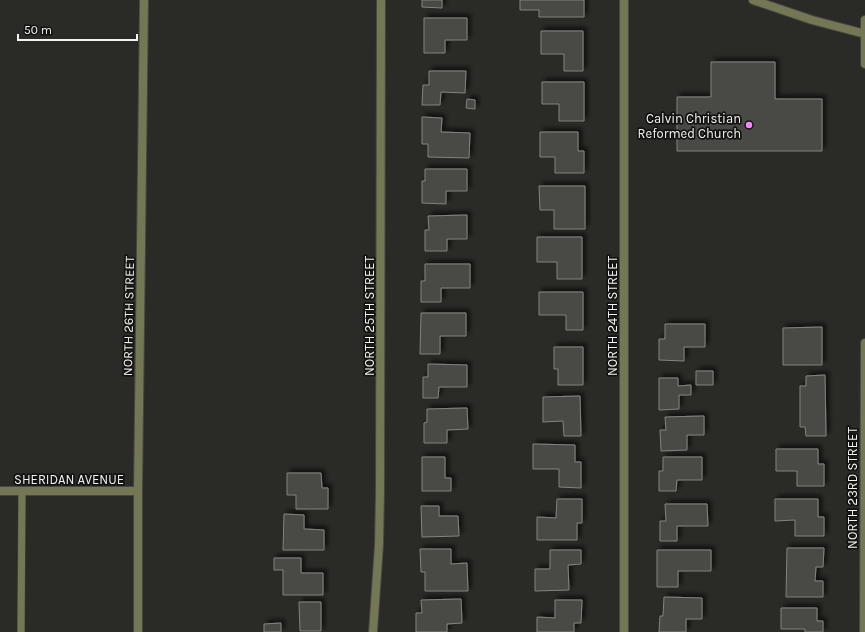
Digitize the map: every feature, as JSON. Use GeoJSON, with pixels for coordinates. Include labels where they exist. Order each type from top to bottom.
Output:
{"type":"FeatureCollection","features":[{"type":"Feature","properties":{"kind":"street","name":"NORTH 26TH STREET"},"geometry":{"type":"LineString","coordinates":[[138,632],[138,491],[144,0]]}},
{"type":"Feature","properties":{"kind":"street","name":"NORTH 25TH STREET"},"geometry":{"type":"LineString","coordinates":[[373,632],[379,545],[380,491],[381,0]]}},
{"type":"Feature","properties":{"kind":"street","name":"NORTH 24TH STREET"},"geometry":{"type":"LineString","coordinates":[[624,0],[624,632]]}},
{"type":"Feature","properties":{"kind":"street"},"geometry":{"type":"LineString","coordinates":[[753,0],[812,20],[865,34]]}},
{"type":"Feature","properties":{"kind":"street"},"geometry":{"type":"LineString","coordinates":[[865,20],[865,64]]}},
{"type":"Feature","properties":{"kind":"street","name":"NORTH 23RD STREET"},"geometry":{"type":"LineString","coordinates":[[864,632],[865,343]]}},
{"type":"Feature","properties":{"kind":"street","name":"SHERIDAN AVENUE"},"geometry":{"type":"LineString","coordinates":[[0,491],[138,491]]}},
{"type":"Feature","properties":{"kind":"lane"},"geometry":{"type":"LineString","coordinates":[[21,632],[22,491]]}},
{"type":"Feature","properties":{"kind":"building"},"geometry":{"type":"Polygon","coordinates":[[[422,0],[442,0],[442,8],[422,7],[422,0]]]}},
{"type":"Feature","properties":{"kind":"building"},"geometry":{"type":"Polygon","coordinates":[[[520,0],[584,0],[584,17],[539,17],[539,10],[520,10],[520,0]]]}},
{"type":"Feature","properties":{"kind":"building"},"geometry":{"type":"Polygon","coordinates":[[[424,18],[467,18],[467,40],[445,40],[445,53],[424,53],[424,18]]]}},
{"type":"Feature","properties":{"kind":"building"},"geometry":{"type":"Polygon","coordinates":[[[541,31],[583,31],[583,71],[564,71],[564,54],[541,54],[541,31]]]}},
{"type":"Feature","properties":{"kind":"building","name":"Calvin Christian Reformed Church"},"geometry":{"type":"Polygon","coordinates":[[[711,62],[775,62],[775,99],[822,99],[822,151],[677,151],[677,97],[711,97],[711,62]]]}},
{"type":"Feature","properties":{"kind":"building"},"geometry":{"type":"Polygon","coordinates":[[[429,71],[466,71],[465,93],[441,92],[440,105],[422,105],[423,85],[429,85],[429,71]]]}},
{"type":"Feature","properties":{"kind":"building"},"geometry":{"type":"Polygon","coordinates":[[[542,82],[584,82],[584,121],[559,121],[559,104],[542,104],[542,82]]]}},
{"type":"Feature","properties":{"kind":"building"},"geometry":{"type":"Polygon","coordinates":[[[467,99],[475,100],[475,109],[466,108],[467,99]]]}},
{"type":"Feature","properties":{"kind":"building"},"geometry":{"type":"Polygon","coordinates":[[[422,117],[442,118],[441,132],[470,133],[469,158],[428,157],[428,144],[422,144],[422,117]]]}},
{"type":"Feature","properties":{"kind":"building"},"geometry":{"type":"Polygon","coordinates":[[[540,132],[578,132],[578,151],[584,151],[584,173],[555,173],[555,157],[540,157],[540,132]]]}},
{"type":"Feature","properties":{"kind":"building"},"geometry":{"type":"Polygon","coordinates":[[[425,169],[467,169],[467,191],[446,191],[446,204],[422,203],[422,181],[425,181],[425,169]]]}},
{"type":"Feature","properties":{"kind":"building"},"geometry":{"type":"Polygon","coordinates":[[[539,186],[585,186],[585,229],[554,229],[554,210],[540,210],[539,186]]]}},
{"type":"Feature","properties":{"kind":"building"},"geometry":{"type":"Polygon","coordinates":[[[467,215],[467,239],[447,239],[447,251],[425,251],[425,230],[429,230],[428,216],[467,215]]]}},
{"type":"Feature","properties":{"kind":"building"},"geometry":{"type":"Polygon","coordinates":[[[537,237],[582,237],[582,279],[557,279],[557,262],[537,262],[537,237]]]}},
{"type":"Feature","properties":{"kind":"building"},"geometry":{"type":"Polygon","coordinates":[[[425,264],[470,264],[470,288],[441,288],[441,302],[421,302],[421,281],[425,281],[425,264]]]}},
{"type":"Feature","properties":{"kind":"building"},"geometry":{"type":"Polygon","coordinates":[[[539,292],[583,292],[583,330],[566,330],[566,315],[539,315],[539,292]]]}},
{"type":"Feature","properties":{"kind":"building"},"geometry":{"type":"Polygon","coordinates":[[[421,313],[466,313],[466,336],[440,336],[440,354],[420,354],[421,313]]]}},
{"type":"Feature","properties":{"kind":"building"},"geometry":{"type":"Polygon","coordinates":[[[665,324],[705,324],[705,347],[684,347],[684,361],[659,360],[659,339],[665,339],[665,324]]]}},
{"type":"Feature","properties":{"kind":"building"},"geometry":{"type":"Polygon","coordinates":[[[822,327],[822,365],[783,365],[783,328],[822,327]]]}},
{"type":"Feature","properties":{"kind":"building"},"geometry":{"type":"Polygon","coordinates":[[[554,347],[583,347],[583,385],[558,385],[558,369],[554,369],[554,347]]]}},
{"type":"Feature","properties":{"kind":"building"},"geometry":{"type":"Polygon","coordinates":[[[428,364],[467,365],[467,387],[439,387],[438,398],[423,398],[423,377],[428,377],[428,364]]]}},
{"type":"Feature","properties":{"kind":"building"},"geometry":{"type":"Polygon","coordinates":[[[696,371],[713,371],[713,385],[696,385],[696,371]]]}},
{"type":"Feature","properties":{"kind":"building"},"geometry":{"type":"Polygon","coordinates":[[[825,375],[826,436],[806,436],[805,427],[800,427],[800,386],[806,386],[806,376],[825,375]]]}},
{"type":"Feature","properties":{"kind":"building"},"geometry":{"type":"Polygon","coordinates":[[[659,378],[678,378],[678,386],[691,385],[691,395],[679,395],[679,409],[659,410],[659,378]]]}},
{"type":"Feature","properties":{"kind":"building"},"geometry":{"type":"Polygon","coordinates":[[[580,396],[581,436],[564,436],[563,421],[543,422],[543,397],[580,396]]]}},
{"type":"Feature","properties":{"kind":"building"},"geometry":{"type":"Polygon","coordinates":[[[467,408],[468,429],[447,430],[447,443],[424,443],[424,423],[427,422],[427,409],[467,408]]]}},
{"type":"Feature","properties":{"kind":"building"},"geometry":{"type":"Polygon","coordinates":[[[704,416],[704,435],[687,435],[687,450],[661,451],[660,430],[666,430],[665,417],[704,416]]]}},
{"type":"Feature","properties":{"kind":"building"},"geometry":{"type":"Polygon","coordinates":[[[533,444],[575,445],[575,462],[581,462],[581,488],[559,487],[559,469],[533,469],[533,444]]]}},
{"type":"Feature","properties":{"kind":"building"},"geometry":{"type":"Polygon","coordinates":[[[776,449],[818,449],[818,464],[824,464],[824,486],[797,486],[797,471],[776,471],[776,449]]]}},
{"type":"Feature","properties":{"kind":"building"},"geometry":{"type":"Polygon","coordinates":[[[422,457],[445,457],[445,478],[451,478],[451,491],[422,491],[422,457]]]}},
{"type":"Feature","properties":{"kind":"building"},"geometry":{"type":"Polygon","coordinates":[[[663,457],[702,457],[702,480],[677,480],[676,491],[659,491],[659,471],[663,471],[663,457]]]}},
{"type":"Feature","properties":{"kind":"building"},"geometry":{"type":"Polygon","coordinates":[[[287,473],[321,473],[322,488],[328,488],[328,509],[296,509],[296,495],[287,495],[287,473]]]}},
{"type":"Feature","properties":{"kind":"building"},"geometry":{"type":"Polygon","coordinates":[[[557,499],[582,499],[582,523],[577,523],[577,540],[537,540],[537,517],[556,518],[557,499]]]}},
{"type":"Feature","properties":{"kind":"building"},"geometry":{"type":"Polygon","coordinates":[[[775,499],[818,499],[818,517],[824,517],[824,536],[795,536],[795,520],[775,521],[775,499]]]}},
{"type":"Feature","properties":{"kind":"building"},"geometry":{"type":"Polygon","coordinates":[[[665,504],[707,504],[708,526],[677,526],[677,541],[660,541],[660,521],[666,521],[665,504]]]}},
{"type":"Feature","properties":{"kind":"building"},"geometry":{"type":"Polygon","coordinates":[[[421,506],[439,506],[439,516],[458,516],[459,536],[422,537],[421,506]]]}},
{"type":"Feature","properties":{"kind":"building"},"geometry":{"type":"Polygon","coordinates":[[[284,514],[304,515],[304,529],[324,530],[324,550],[283,550],[284,514]]]}},
{"type":"Feature","properties":{"kind":"building"},"geometry":{"type":"Polygon","coordinates":[[[787,548],[824,548],[823,567],[816,567],[815,581],[823,581],[823,597],[786,597],[787,548]]]}},
{"type":"Feature","properties":{"kind":"building"},"geometry":{"type":"Polygon","coordinates":[[[420,549],[451,549],[451,564],[467,563],[468,591],[425,591],[425,572],[421,572],[420,549]]]}},
{"type":"Feature","properties":{"kind":"building"},"geometry":{"type":"Polygon","coordinates":[[[550,550],[581,550],[581,564],[568,565],[569,590],[535,591],[535,569],[550,569],[550,550]]]}},
{"type":"Feature","properties":{"kind":"building"},"geometry":{"type":"Polygon","coordinates":[[[657,550],[711,550],[711,571],[678,571],[678,587],[657,587],[657,550]]]}},
{"type":"Feature","properties":{"kind":"building"},"geometry":{"type":"Polygon","coordinates":[[[274,558],[301,558],[301,573],[323,573],[323,595],[283,595],[283,570],[274,570],[274,558]]]}},
{"type":"Feature","properties":{"kind":"building"},"geometry":{"type":"Polygon","coordinates":[[[664,597],[702,598],[702,619],[686,619],[686,632],[659,632],[660,616],[663,616],[664,597]]]}},
{"type":"Feature","properties":{"kind":"building"},"geometry":{"type":"Polygon","coordinates":[[[461,599],[462,623],[447,624],[447,632],[416,632],[416,613],[422,613],[421,600],[461,599]]]}},
{"type":"Feature","properties":{"kind":"building"},"geometry":{"type":"Polygon","coordinates":[[[555,600],[582,600],[581,623],[574,623],[574,632],[537,632],[537,617],[555,618],[555,600]]]}},
{"type":"Feature","properties":{"kind":"building"},"geometry":{"type":"Polygon","coordinates":[[[299,602],[321,602],[321,631],[300,631],[299,602]]]}},
{"type":"Feature","properties":{"kind":"building"},"geometry":{"type":"Polygon","coordinates":[[[781,608],[817,608],[817,621],[823,621],[823,632],[805,632],[805,629],[781,629],[781,608]]]}},
{"type":"Feature","properties":{"kind":"building"},"geometry":{"type":"Polygon","coordinates":[[[281,623],[281,632],[264,632],[264,624],[281,623]]]}},
{"type":"Feature","properties":{"kind":"place","name":"Calvin Christian Reformed Church"},"geometry":{"type":"Point","coordinates":[749,125]}}]}
